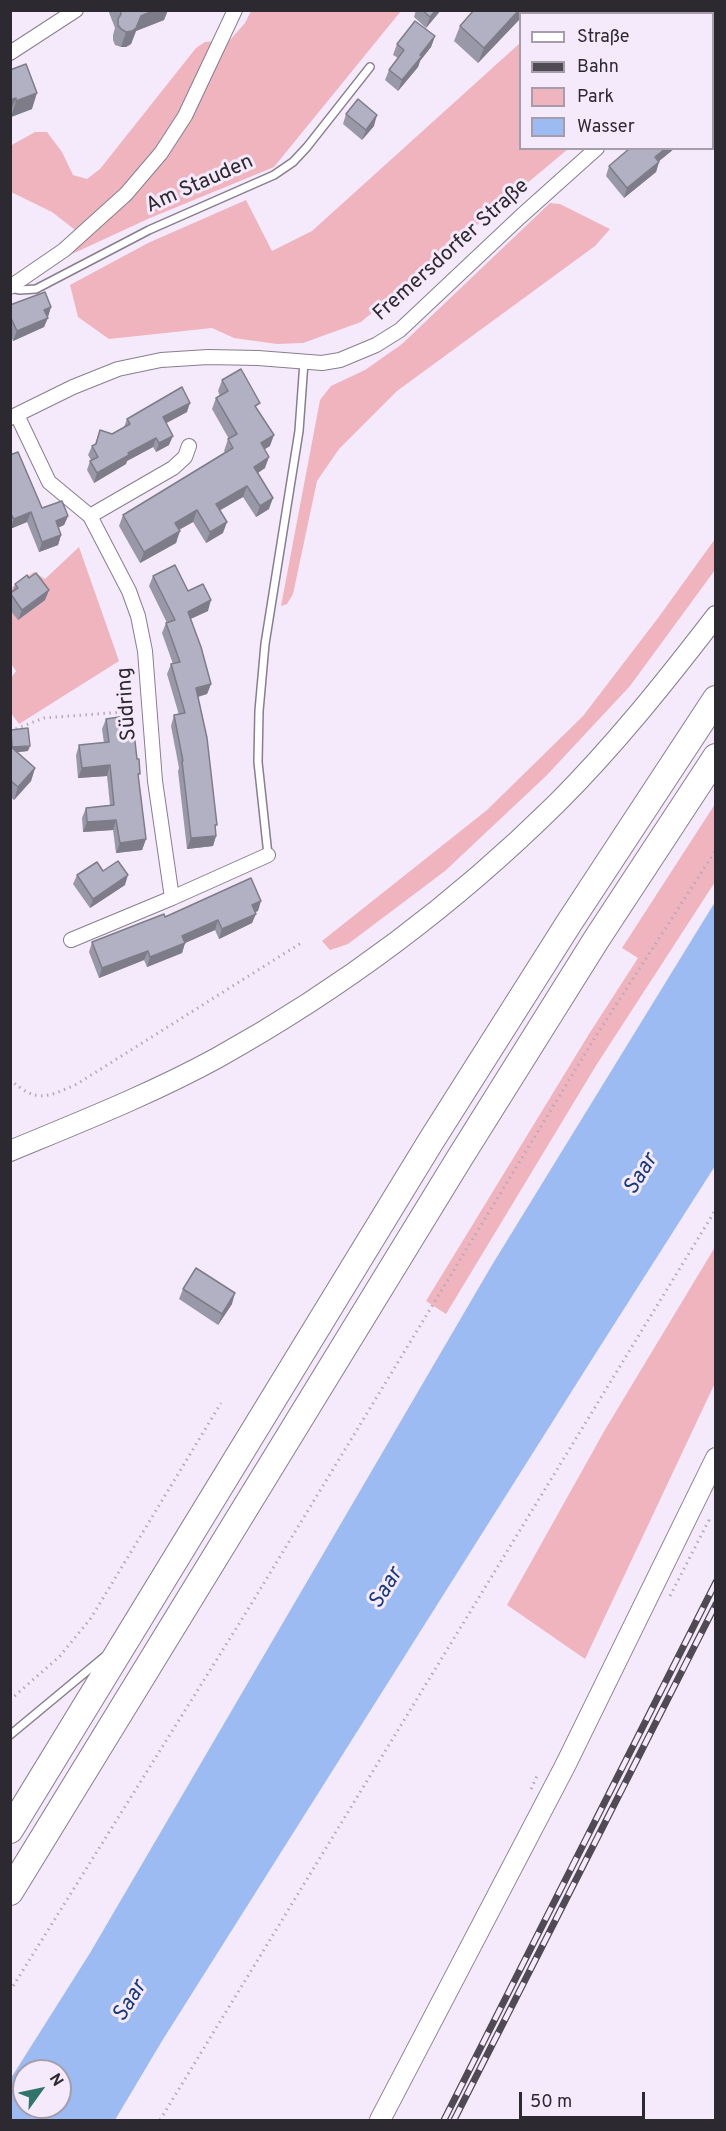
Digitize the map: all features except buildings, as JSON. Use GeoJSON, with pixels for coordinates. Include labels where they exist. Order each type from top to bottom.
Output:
{"type":"FeatureCollection","features":[{"type":"Feature","properties":{"kind":"highway"},"geometry":{"type":"LineString","coordinates":[[10,1830],[431,1142],[569,923],[716,699]]}},
{"type":"Feature","properties":{"kind":"highway"},"geometry":{"type":"LineString","coordinates":[[10,1892],[459,1159],[596,940],[716,757]]}},
{"type":"Feature","properties":{"kind":"main road"},"geometry":{"type":"LineString","coordinates":[[10,1151],[103,1113],[218,1057],[301,1007],[422,922],[468,884],[557,802],[638,714],[716,616]]}},
{"type":"Feature","properties":{"kind":"main road"},"geometry":{"type":"LineString","coordinates":[[380,2121],[565,1766],[716,1458]]}},
{"type":"Feature","properties":{"kind":"street","name":"Am Stauden"},"geometry":{"type":"LineString","coordinates":[[10,287],[64,250],[126,194],[161,153],[185,116],[235,10]]}},
{"type":"Feature","properties":{"kind":"street"},"geometry":{"type":"LineString","coordinates":[[10,53],[69,12]]}},
{"type":"Feature","properties":{"kind":"street","name":"Fremersdorfer Straße"},"geometry":{"type":"LineString","coordinates":[[14,417],[73,387],[118,369],[161,360],[228,357],[322,363],[340,360],[376,345],[400,330],[595,150]]}},
{"type":"Feature","properties":{"kind":"street","name":"Südring"},"geometry":{"type":"LineString","coordinates":[[14,417],[49,482],[90,516],[129,591],[138,616],[145,651],[155,781],[172,898]]}},
{"type":"Feature","properties":{"kind":"street"},"geometry":{"type":"LineString","coordinates":[[90,516],[174,468],[185,457],[189,446]]}},
{"type":"Feature","properties":{"kind":"street"},"geometry":{"type":"LineString","coordinates":[[71,940],[268,855]]}},
{"type":"Feature","properties":{"kind":"lane","name":"Am Stauden"},"geometry":{"type":"LineString","coordinates":[[10,287],[20,290],[36,289],[149,230],[274,175],[293,162],[308,147],[370,67]]}},
{"type":"Feature","properties":{"kind":"lane"},"geometry":{"type":"LineString","coordinates":[[268,855],[258,762],[260,711],[270,612],[299,431],[304,362]]}},
{"type":"Feature","properties":{"kind":"lane"},"geometry":{"type":"LineString","coordinates":[[10,1735],[129,1636]]}},
{"type":"Feature","properties":{"kind":"path"},"geometry":{"type":"LineString","coordinates":[[10,731],[44,718],[149,710]]}},
{"type":"Feature","properties":{"kind":"path"},"geometry":{"type":"LineString","coordinates":[[10,1991],[253,1601],[594,1039],[716,850]]}},
{"type":"Feature","properties":{"kind":"path"},"geometry":{"type":"LineString","coordinates":[[10,1079],[35,1096],[44,1097],[56,1094],[77,1084],[301,943]]}},
{"type":"Feature","properties":{"kind":"path"},"geometry":{"type":"LineString","coordinates":[[160,2121],[716,1209]]}},
{"type":"Feature","properties":{"kind":"path"},"geometry":{"type":"LineString","coordinates":[[10,1700],[60,1656],[91,1618],[222,1403]]}},
{"type":"Feature","properties":{"kind":"green space"},"geometry":{"type":"Polygon","coordinates":[[[555,10],[715,11],[715,25],[714,26],[714,12],[553,12],[555,10]]]}},
{"type":"Feature","properties":{"kind":"green space"},"geometry":{"type":"Polygon","coordinates":[[[251,11],[401,11],[274,167],[150,218],[72,254],[79,233],[52,212],[11,192],[10,146],[35,132],[47,132],[62,152],[73,175],[87,179],[100,169],[196,48],[205,42],[230,40],[245,23],[251,11]]]}},
{"type":"Feature","properties":{"kind":"green space"},"geometry":{"type":"Polygon","coordinates":[[[519,44],[519,150],[567,150],[361,322],[303,343],[277,344],[234,338],[212,328],[109,339],[78,317],[70,285],[148,243],[246,200],[272,251],[312,231],[519,44]]]}},
{"type":"Feature","properties":{"kind":"green space"},"geometry":{"type":"Polygon","coordinates":[[[550,203],[560,204],[610,229],[595,246],[397,391],[339,449],[317,481],[293,594],[287,604],[281,606],[320,400],[331,386],[365,370],[402,344],[550,203]]]}},
{"type":"Feature","properties":{"kind":"green space"},"geometry":{"type":"Polygon","coordinates":[[[715,539],[715,570],[630,686],[546,776],[445,871],[348,944],[330,950],[322,941],[487,810],[583,716],[715,539]]]}},
{"type":"Feature","properties":{"kind":"green space"},"geometry":{"type":"Polygon","coordinates":[[[79,547],[119,661],[19,724],[11,713],[11,678],[16,671],[11,664],[11,588],[34,572],[45,579],[79,547]]]}},
{"type":"Feature","properties":{"kind":"green space"},"geometry":{"type":"Polygon","coordinates":[[[715,804],[715,882],[597,1064],[446,1314],[426,1301],[638,958],[622,948],[715,804]]]}},
{"type":"Feature","properties":{"kind":"green space"},"geometry":{"type":"Polygon","coordinates":[[[715,1247],[715,1383],[585,1659],[507,1605],[606,1428],[715,1247]]]}},
{"type":"Feature","properties":{"kind":"water","name":"Saar"},"geometry":{"type":"Polygon","coordinates":[[[715,902],[715,1166],[162,2041],[115,2120],[11,2120],[12,2076],[12,2119],[72,2119],[72,2059],[23,2059],[90,1953],[492,1265],[715,902]]]}},
{"type":"Feature","properties":{"kind":"railway"},"geometry":{"type":"LineString","coordinates":[[444,2120],[716,1582]]}},
{"type":"Feature","properties":{"kind":"railway"},"geometry":{"type":"LineString","coordinates":[[454,2120],[716,1604]]}}]}
